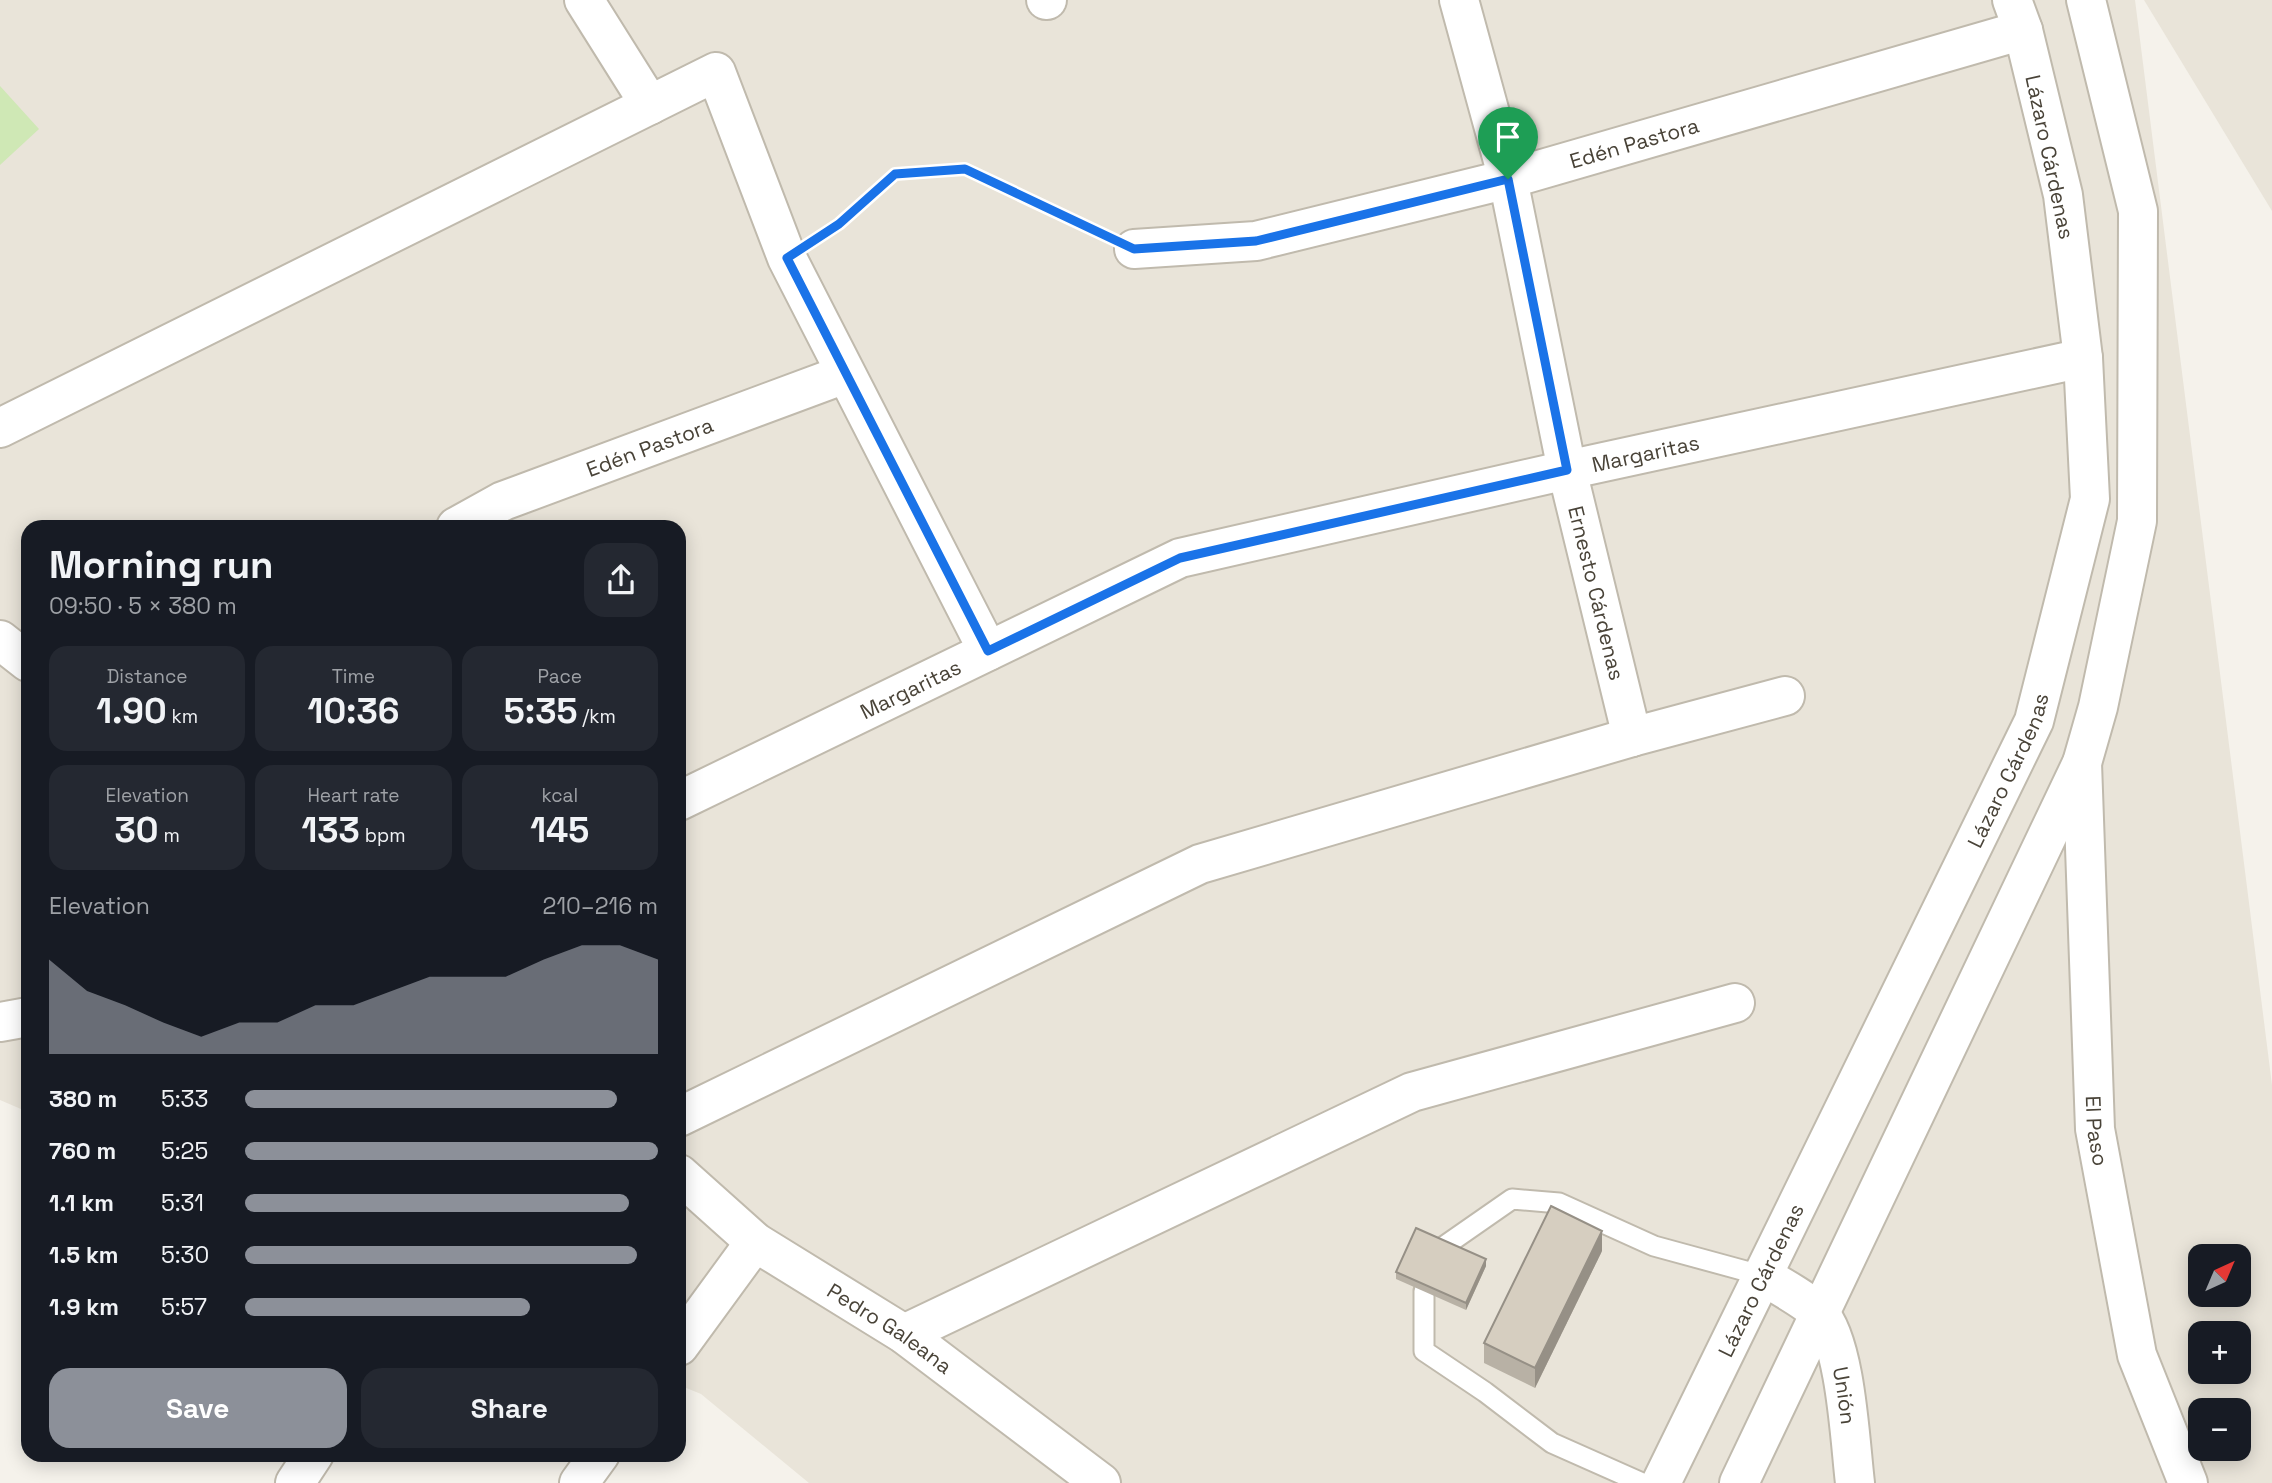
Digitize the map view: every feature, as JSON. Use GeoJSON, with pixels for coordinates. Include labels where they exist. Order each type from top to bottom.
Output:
{"type":"FeatureCollection","features":[{"type":"Feature","properties":{"kind":"street"},"geometry":{"type":"LineString","coordinates":[[584,0],[650,105]]}},
{"type":"Feature","properties":{"kind":"street","name":"Ernesto Cárdenas"},"geometry":{"type":"LineString","coordinates":[[1460,0],[1508,179],[1567,470],[1632,737]]}},
{"type":"Feature","properties":{"kind":"street"},"geometry":{"type":"LineString","coordinates":[[1739,1483],[2082,762],[2098,707],[2137,520],[2138,211],[2086,0]]}},
{"type":"Feature","properties":{"kind":"street","name":"Edén Pastora"},"geometry":{"type":"LineString","coordinates":[[1134,249],[1256,241],[1508,179],[2017,15]]}},
{"type":"Feature","properties":{"kind":"street","name":"Lázaro Cárdenas"},"geometry":{"type":"LineString","coordinates":[[1661,1483],[2034,721],[2090,499],[2083,358],[2063,195],[2017,15]]}},
{"type":"Feature","properties":{"kind":"street"},"geometry":{"type":"LineString","coordinates":[[0,428],[716,72],[787,258],[988,651]]}},
{"type":"Feature","properties":{"kind":"street","name":"Margaritas"},"geometry":{"type":"LineString","coordinates":[[686,798],[1180,558],[1567,470],[2083,358]]}},
{"type":"Feature","properties":{"kind":"street","name":"Edén Pastora"},"geometry":{"type":"LineString","coordinates":[[469,520],[503,501],[845,374]]}},
{"type":"Feature","properties":{"kind":"street"},"geometry":{"type":"LineString","coordinates":[[0,640],[21,656]]}},
{"type":"Feature","properties":{"kind":"street"},"geometry":{"type":"LineString","coordinates":[[686,1114],[1200,863],[1632,737],[1785,696]]}},
{"type":"Feature","properties":{"kind":"street","name":"El Paso"},"geometry":{"type":"LineString","coordinates":[[2082,762],[2095,1129],[2137,1355],[2188,1483]]}},
{"type":"Feature","properties":{"kind":"street"},"geometry":{"type":"LineString","coordinates":[[904,1334],[1412,1092],[1735,1003]]}},
{"type":"Feature","properties":{"kind":"street"},"geometry":{"type":"LineString","coordinates":[[0,1022],[21,1018]]}},
{"type":"Feature","properties":{"kind":"street","name":"Pedro Galeana"},"geometry":{"type":"LineString","coordinates":[[686,1180],[755,1242],[904,1334],[1101,1483]]}},
{"type":"Feature","properties":{"kind":"street"},"geometry":{"type":"LineString","coordinates":[[686,1336],[755,1242]]}},
{"type":"Feature","properties":{"kind":"street"},"geometry":{"type":"LineString","coordinates":[[1764,1276],[1819,1313]]}},
{"type":"Feature","properties":{"kind":"street","name":"Unión"},"geometry":{"type":"LineString","coordinates":[[1819,1313],[1830,1332],[1841,1369],[1855,1483]]}},
{"type":"Feature","properties":{"kind":"street"},"geometry":{"type":"LineString","coordinates":[[295,1483],[309,1462]]}},
{"type":"Feature","properties":{"kind":"street"},"geometry":{"type":"LineString","coordinates":[[579,1483],[594,1462]]}},
{"type":"Feature","properties":{"kind":"lane"},"geometry":{"type":"LineString","coordinates":[[1443,1247],[1512,1199],[1559,1203],[1654,1246],[1764,1276]]}},
{"type":"Feature","properties":{"kind":"lane"},"geometry":{"type":"LineString","coordinates":[[1424,1291],[1424,1351],[1485,1392],[1552,1443],[1642,1483]]}},
{"type":"Feature","properties":{"kind":"path"},"geometry":{"type":"LineString","coordinates":[[787,258],[839,224],[895,174],[965,169],[1134,249]]}},
{"type":"Feature","properties":{"kind":"shaded area"},"geometry":{"type":"Polygon","coordinates":[[[0,0],[2135,0],[2272,1085],[2272,1483],[809,1483],[701,1394],[686,1388],[686,520],[21,520],[21,1109],[0,1100],[0,0]]]}},
{"type":"Feature","properties":{"kind":"shaded area"},"geometry":{"type":"Polygon","coordinates":[[[2144,0],[2272,0],[2272,211],[2144,0]]]}},
{"type":"Feature","properties":{"kind":"green space"},"geometry":{"type":"Polygon","coordinates":[[[0,86],[39,129],[0,165],[0,86]]]}},
{"type":"Feature","properties":{"kind":"building"},"geometry":{"type":"Polygon","coordinates":[[[1551,1206],[1602,1231],[1535,1368],[1484,1343],[1551,1206]]]}},
{"type":"Feature","properties":{"kind":"building"},"geometry":{"type":"Polygon","coordinates":[[[1416,1228],[1486,1259],[1466,1303],[1396,1272],[1416,1228]]]}},
{"type":"Feature","properties":{"kind":"route"},"geometry":{"type":"LineString","coordinates":[[965,169],[1134,249],[1256,241],[1508,179],[1567,470],[1180,558],[988,651],[787,258],[839,224],[895,174],[965,169]]}}]}
